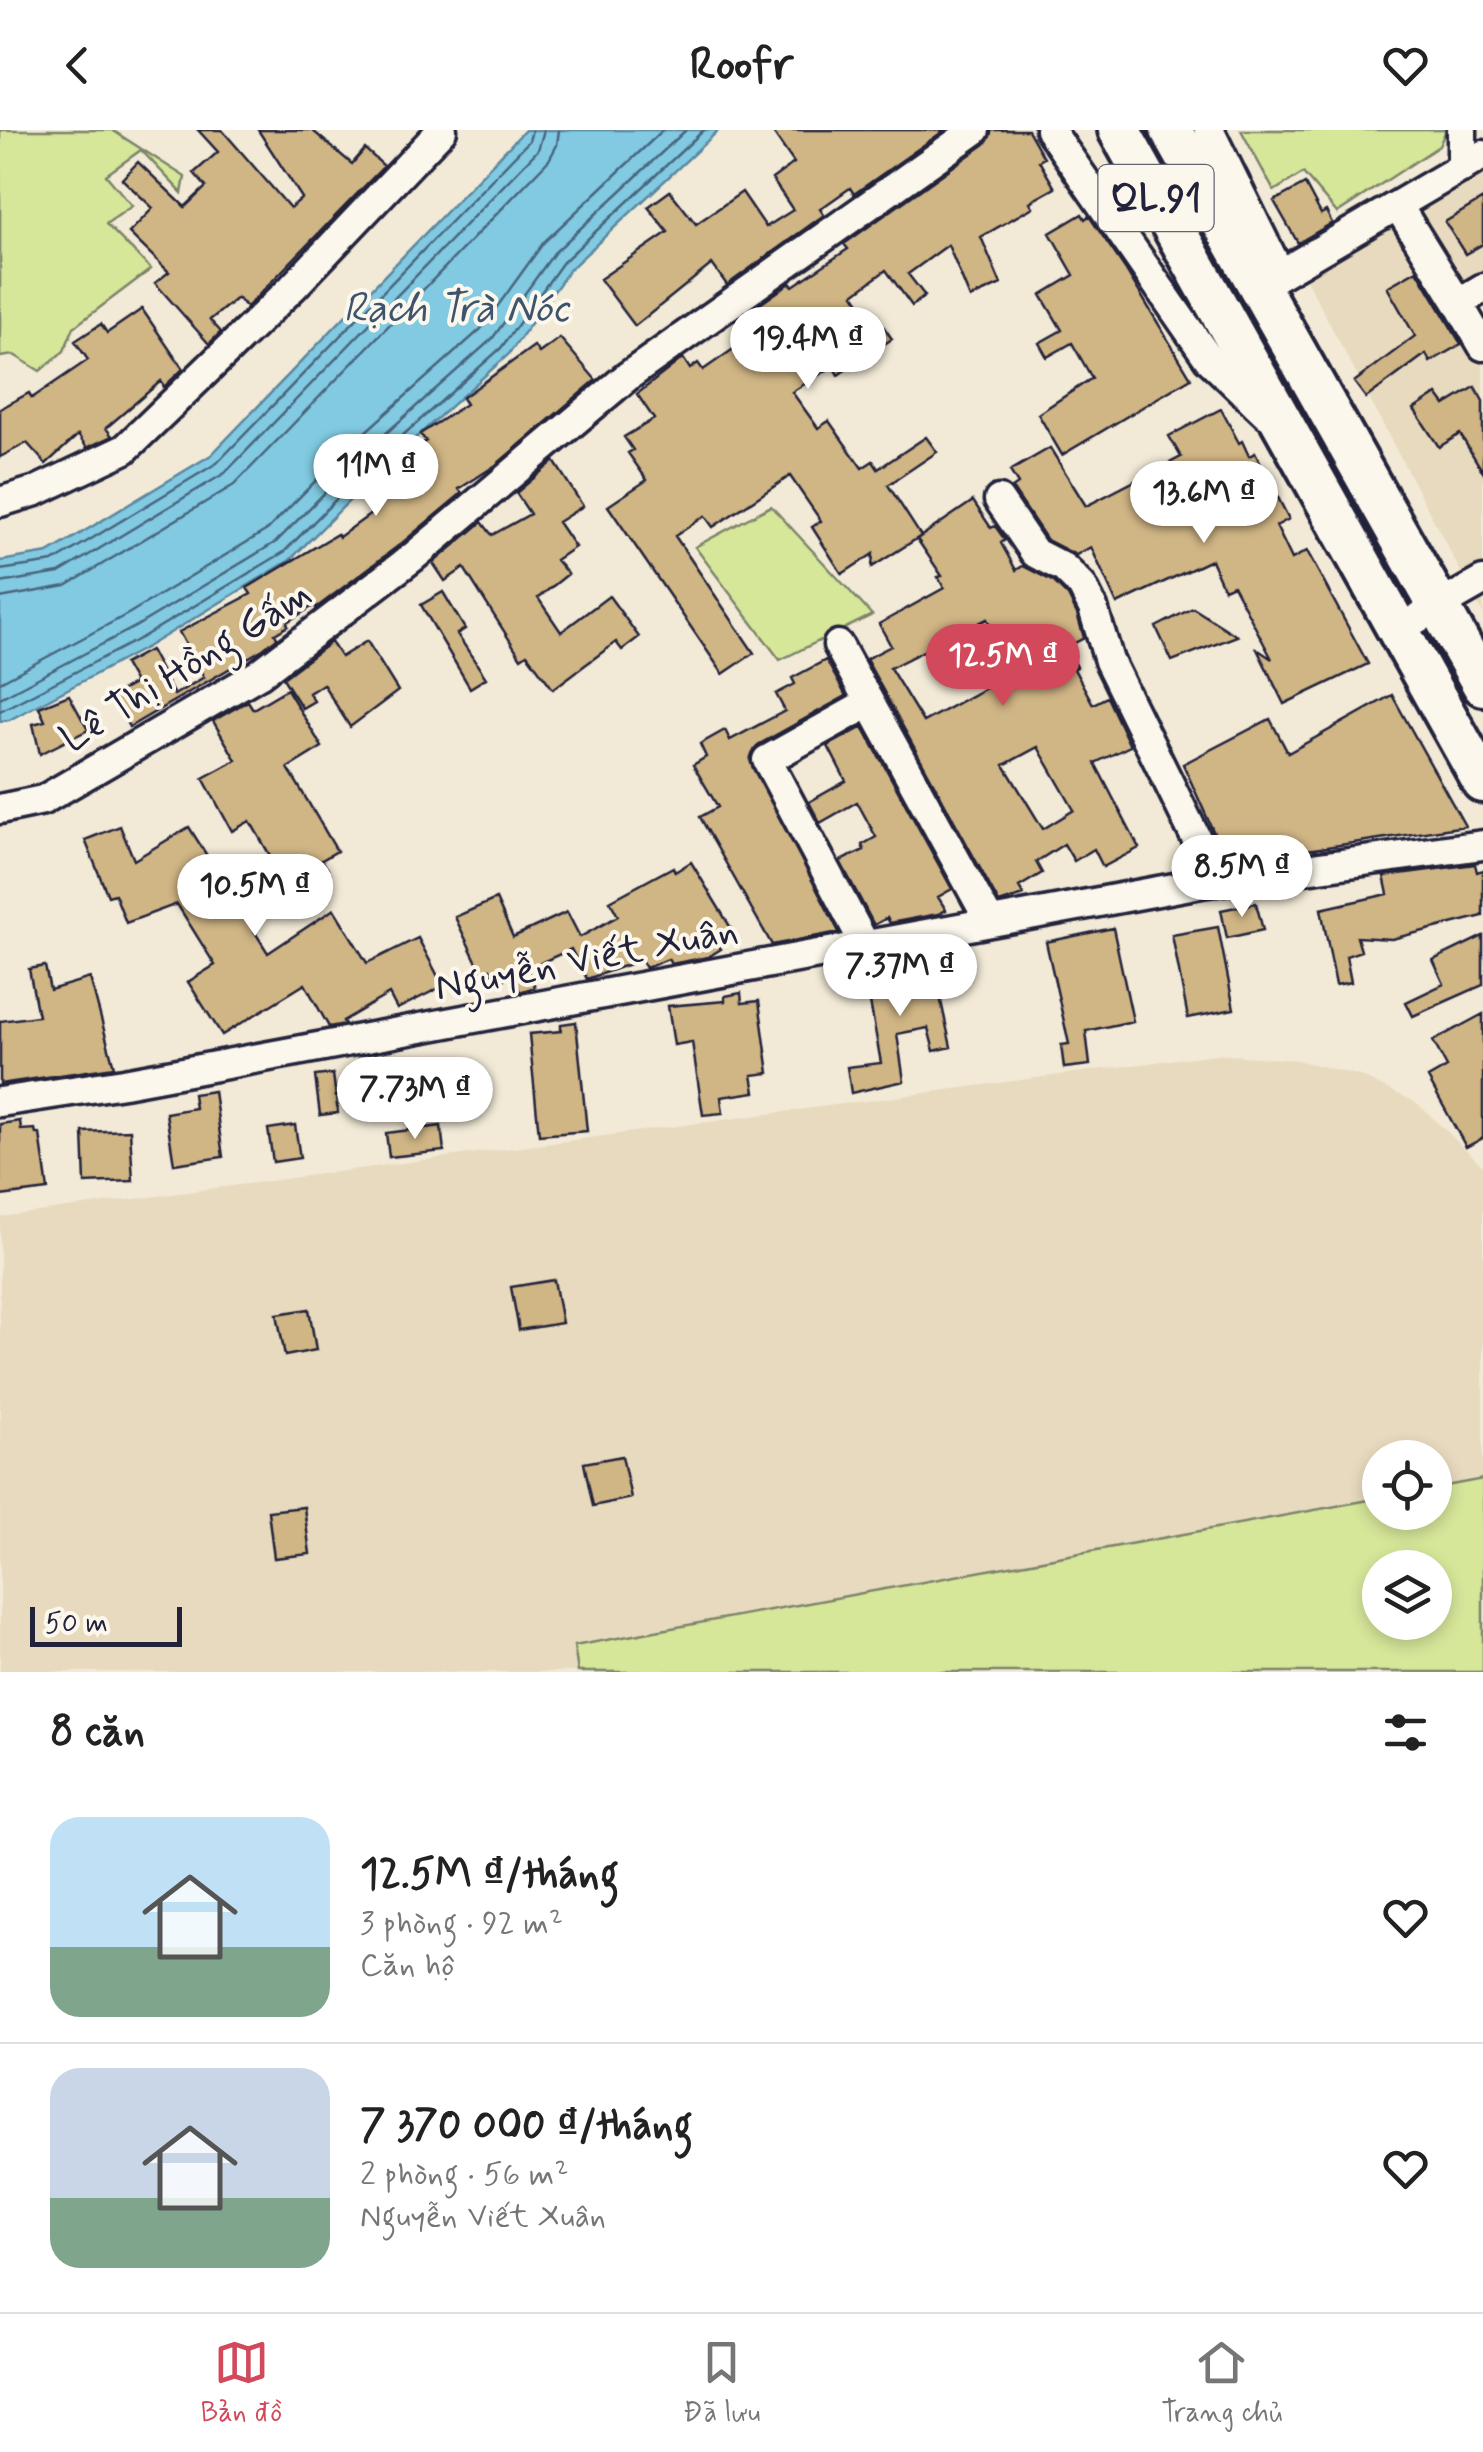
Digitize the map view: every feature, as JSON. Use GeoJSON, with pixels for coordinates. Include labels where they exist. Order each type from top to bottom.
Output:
{"type":"FeatureCollection","features":[{"type":"Feature","properties":{"kind":"highway","name":"QL.91"},"geometry":{"type":"LineString","coordinates":[[1119,130],[1483,782]]}},
{"type":"Feature","properties":{"kind":"highway","name":"QL.91"},"geometry":{"type":"LineString","coordinates":[[1171,130],[1231,238],[1269,280],[1483,685]]}},
{"type":"Feature","properties":{"kind":"street"},"geometry":{"type":"LineString","coordinates":[[0,502],[36,492],[126,449],[292,288],[442,130]]}},
{"type":"Feature","properties":{"kind":"street","name":"Lê Thị Hồng Gấm"},"geometry":{"type":"LineString","coordinates":[[0,809],[44,800],[259,674],[413,557],[628,376],[975,130]]}},
{"type":"Feature","properties":{"kind":"street"},"geometry":{"type":"LineString","coordinates":[[1050,130],[1208,358],[1284,430]]}},
{"type":"Feature","properties":{"kind":"street"},"geometry":{"type":"LineString","coordinates":[[1209,130],[1269,280],[1472,162],[1462,130]]}},
{"type":"Feature","properties":{"kind":"street"},"geometry":{"type":"LineString","coordinates":[[1398,206],[1483,346]]}},
{"type":"Feature","properties":{"kind":"street"},"geometry":{"type":"LineString","coordinates":[[1458,303],[1483,288]]}},
{"type":"Feature","properties":{"kind":"street"},"geometry":{"type":"LineString","coordinates":[[999,500],[1035,554],[1064,568],[1082,586],[1109,661],[1217,880]]}},
{"type":"Feature","properties":{"kind":"street"},"geometry":{"type":"LineString","coordinates":[[1398,630],[1483,581]]}},
{"type":"Feature","properties":{"kind":"street"},"geometry":{"type":"LineString","coordinates":[[838,645],[990,922]]}},
{"type":"Feature","properties":{"kind":"street"},"geometry":{"type":"LineString","coordinates":[[865,946],[767,760],[869,703]]}},
{"type":"Feature","properties":{"kind":"street","name":"Nguyễn Viết Xuân"},"geometry":{"type":"LineString","coordinates":[[0,1102],[124,1083],[1217,880],[1483,845]]}},
{"type":"Feature","properties":{"kind":"shaded area"},"geometry":{"type":"Polygon","coordinates":[[[1483,172],[1483,614],[1305,277],[1483,172]]]}},
{"type":"Feature","properties":{"kind":"shaded area"},"geometry":{"type":"Polygon","coordinates":[[[1215,1054],[1297,1060],[1360,1076],[1417,1103],[1483,1166],[1483,1672],[0,1672],[0,1217],[1215,1054]]]}},
{"type":"Feature","properties":{"kind":"green space"},"geometry":{"type":"Polygon","coordinates":[[[0,130],[112,130],[185,177],[182,193],[141,150],[106,175],[132,206],[106,224],[151,269],[74,327],[64,351],[40,371],[14,355],[0,357],[0,130]]]}},
{"type":"Feature","properties":{"kind":"green space"},"geometry":{"type":"Polygon","coordinates":[[[1241,130],[1446,130],[1439,146],[1337,213],[1303,173],[1274,191],[1241,130]]]}},
{"type":"Feature","properties":{"kind":"green space"},"geometry":{"type":"Polygon","coordinates":[[[771,506],[872,615],[780,660],[695,547],[771,506]]]}},
{"type":"Feature","properties":{"kind":"green space"},"geometry":{"type":"Polygon","coordinates":[[[1483,1479],[1483,1672],[578,1672],[574,1646],[1362,1501],[1362,1530],[1452,1530],[1452,1485],[1483,1479]]]}},
{"type":"Feature","properties":{"kind":"water","name":"Rạch Trà Nóc"},"geometry":{"type":"Polygon","coordinates":[[[525,130],[719,130],[570,269],[509,354],[381,469],[290,560],[147,647],[9,720],[0,721],[0,561],[48,553],[211,455],[525,130]]]}},
{"type":"Feature","properties":{"kind":"building"},"geometry":{"type":"Polygon","coordinates":[[[198,130],[222,130],[290,208],[302,198],[258,130],[312,130],[352,164],[365,149],[384,166],[247,307],[237,298],[210,320],[221,332],[209,344],[155,283],[169,272],[129,233],[153,208],[122,179],[138,162],[185,207],[206,187],[194,173],[218,152],[198,130]]]}},
{"type":"Feature","properties":{"kind":"building"},"geometry":{"type":"Polygon","coordinates":[[[771,130],[945,130],[854,194],[850,188],[820,209],[824,215],[727,285],[712,264],[635,326],[600,279],[668,232],[648,207],[670,191],[696,224],[742,192],[766,227],[793,210],[772,179],[794,163],[771,130]]]}},
{"type":"Feature","properties":{"kind":"building"},"geometry":{"type":"Polygon","coordinates":[[[992,130],[1028,130],[1044,158],[1039,161],[1055,188],[1030,202],[1033,207],[981,237],[1001,284],[970,298],[948,245],[908,274],[925,296],[912,306],[886,270],[854,294],[878,329],[883,326],[892,339],[838,375],[833,366],[792,392],[818,428],[829,421],[862,468],[873,461],[878,469],[926,437],[937,452],[888,485],[921,536],[872,567],[873,554],[842,574],[812,527],[821,521],[790,476],[713,527],[705,516],[675,536],[754,653],[723,674],[608,506],[647,480],[628,453],[633,450],[624,437],[654,419],[637,394],[683,358],[690,369],[698,363],[703,370],[748,339],[736,321],[848,249],[844,244],[985,144],[992,130]]]}},
{"type":"Feature","properties":{"kind":"building"},"geometry":{"type":"Polygon","coordinates":[[[1305,184],[1321,214],[1326,211],[1332,223],[1298,243],[1274,201],[1305,184]]]}},
{"type":"Feature","properties":{"kind":"building"},"geometry":{"type":"Polygon","coordinates":[[[1483,199],[1483,244],[1465,254],[1445,222],[1483,199]]]}},
{"type":"Feature","properties":{"kind":"building"},"geometry":{"type":"Polygon","coordinates":[[[1082,214],[1085,219],[1089,216],[1126,270],[1191,378],[1062,455],[1038,414],[1092,378],[1072,343],[1047,357],[1039,343],[1062,330],[1041,295],[1074,275],[1050,233],[1082,214]]]}},
{"type":"Feature","properties":{"kind":"building"},"geometry":{"type":"Polygon","coordinates":[[[1417,270],[1461,344],[1430,362],[1426,354],[1366,398],[1354,382],[1415,336],[1387,287],[1417,270]]]}},
{"type":"Feature","properties":{"kind":"building"},"geometry":{"type":"Polygon","coordinates":[[[142,309],[183,369],[164,387],[161,381],[106,428],[112,436],[87,448],[78,435],[46,464],[27,443],[0,457],[0,409],[29,393],[32,398],[88,360],[75,341],[101,324],[107,333],[142,309]]]}},
{"type":"Feature","properties":{"kind":"building"},"geometry":{"type":"Polygon","coordinates":[[[560,338],[596,380],[496,465],[459,489],[462,493],[402,543],[316,608],[315,605],[287,622],[288,626],[263,649],[129,727],[112,696],[135,683],[124,664],[150,650],[174,695],[204,677],[179,632],[251,594],[247,588],[337,534],[339,537],[375,511],[360,491],[426,441],[420,434],[466,404],[462,398],[534,346],[539,353],[560,338]]]}},
{"type":"Feature","properties":{"kind":"building"},"geometry":{"type":"Polygon","coordinates":[[[1475,387],[1483,401],[1483,472],[1460,434],[1439,447],[1414,409],[1437,394],[1445,405],[1475,387]]]}},
{"type":"Feature","properties":{"kind":"building"},"geometry":{"type":"Polygon","coordinates":[[[1221,409],[1249,456],[1255,453],[1289,519],[1276,526],[1292,559],[1307,551],[1368,664],[1284,704],[1257,649],[1272,659],[1233,585],[1224,589],[1211,560],[1117,604],[1091,547],[1076,555],[1047,540],[1012,488],[1018,484],[1010,471],[1050,448],[1086,506],[1181,457],[1169,436],[1221,409]]]}},
{"type":"Feature","properties":{"kind":"building"},"geometry":{"type":"Polygon","coordinates":[[[554,461],[583,506],[558,522],[575,547],[556,560],[568,574],[538,598],[561,632],[609,596],[639,637],[622,650],[616,642],[553,689],[527,654],[521,658],[464,568],[445,581],[433,563],[482,522],[492,535],[530,514],[516,493],[554,461]]]}},
{"type":"Feature","properties":{"kind":"building"},"geometry":{"type":"Polygon","coordinates":[[[973,501],[991,528],[995,526],[1005,540],[1001,543],[1016,570],[1023,566],[1054,582],[1068,596],[1084,638],[1067,647],[1077,667],[1074,669],[1093,704],[1107,697],[1130,746],[1095,763],[1139,848],[1103,867],[1094,849],[1074,861],[1064,844],[1036,862],[1042,873],[1019,887],[1024,895],[999,903],[866,659],[891,646],[879,624],[944,588],[938,577],[942,576],[917,539],[973,501]],[[987,619],[890,668],[923,722],[1015,672],[987,619]],[[1038,747],[1004,765],[1043,829],[1074,810],[1038,747]]]}},
{"type":"Feature","properties":{"kind":"building"},"geometry":{"type":"Polygon","coordinates":[[[443,592],[465,629],[457,634],[486,678],[470,688],[421,605],[443,592]]]}},
{"type":"Feature","properties":{"kind":"building"},"geometry":{"type":"Polygon","coordinates":[[[1193,608],[1237,636],[1172,661],[1156,627],[1193,608]]]}},
{"type":"Feature","properties":{"kind":"building"},"geometry":{"type":"Polygon","coordinates":[[[367,641],[398,691],[350,727],[323,684],[309,693],[314,701],[302,708],[283,678],[331,642],[341,657],[367,641]]]}},
{"type":"Feature","properties":{"kind":"building"},"geometry":{"type":"Polygon","coordinates":[[[826,660],[846,696],[758,745],[750,760],[839,932],[772,945],[700,817],[718,807],[693,765],[706,757],[700,744],[725,730],[730,740],[785,711],[776,694],[795,684],[792,678],[826,660]]]}},
{"type":"Feature","properties":{"kind":"building"},"geometry":{"type":"Polygon","coordinates":[[[287,689],[322,747],[288,768],[337,851],[322,860],[330,873],[293,895],[250,821],[232,831],[203,778],[236,760],[213,721],[248,701],[253,709],[287,689]]]}},
{"type":"Feature","properties":{"kind":"building"},"geometry":{"type":"Polygon","coordinates":[[[69,695],[88,730],[40,754],[33,724],[45,721],[39,707],[69,695]]]}},
{"type":"Feature","properties":{"kind":"building"},"geometry":{"type":"Polygon","coordinates":[[[1392,695],[1465,826],[1227,862],[1183,764],[1270,719],[1288,753],[1392,695]]]}},
{"type":"Feature","properties":{"kind":"building"},"geometry":{"type":"Polygon","coordinates":[[[863,727],[952,889],[938,897],[946,910],[938,914],[890,923],[887,918],[874,925],[840,861],[864,850],[862,845],[876,837],[857,802],[820,823],[809,802],[846,781],[828,746],[863,727]]]}},
{"type":"Feature","properties":{"kind":"building"},"geometry":{"type":"Polygon","coordinates":[[[120,826],[134,860],[189,827],[268,953],[334,909],[367,963],[418,938],[443,986],[397,1009],[389,994],[343,1021],[345,1024],[329,1027],[305,984],[222,1035],[188,982],[215,965],[177,904],[126,923],[115,894],[108,896],[85,840],[120,826]]]}},
{"type":"Feature","properties":{"kind":"building"},"geometry":{"type":"Polygon","coordinates":[[[691,862],[734,933],[716,942],[721,949],[708,957],[671,964],[668,959],[646,968],[641,960],[587,979],[571,949],[527,969],[535,987],[520,992],[513,975],[497,983],[490,969],[482,973],[455,917],[496,899],[513,937],[567,912],[580,937],[618,916],[610,901],[673,867],[675,872],[691,862]]]}},
{"type":"Feature","properties":{"kind":"building"},"geometry":{"type":"Polygon","coordinates":[[[1475,864],[1477,872],[1483,870],[1483,916],[1392,939],[1357,937],[1361,951],[1346,956],[1351,982],[1336,985],[1321,909],[1388,894],[1384,876],[1475,864]]]}},
{"type":"Feature","properties":{"kind":"building"},"geometry":{"type":"Polygon","coordinates":[[[1256,903],[1263,930],[1227,938],[1221,910],[1256,903]]]}},
{"type":"Feature","properties":{"kind":"building"},"geometry":{"type":"Polygon","coordinates":[[[1218,927],[1234,1009],[1188,1018],[1172,935],[1218,927]]]}},
{"type":"Feature","properties":{"kind":"building"},"geometry":{"type":"Polygon","coordinates":[[[1113,928],[1133,1021],[1086,1031],[1090,1065],[1064,1068],[1061,1045],[1069,1044],[1046,942],[1113,928]]]}},
{"type":"Feature","properties":{"kind":"building"},"geometry":{"type":"Polygon","coordinates":[[[1483,936],[1483,985],[1413,1016],[1406,1002],[1444,984],[1433,960],[1483,936]]]}},
{"type":"Feature","properties":{"kind":"building"},"geometry":{"type":"Polygon","coordinates":[[[932,960],[951,1047],[934,1051],[928,1028],[897,1034],[904,1081],[851,1093],[847,1067],[881,1063],[864,969],[932,960]]]}},
{"type":"Feature","properties":{"kind":"building"},"geometry":{"type":"Polygon","coordinates":[[[45,966],[50,990],[90,978],[114,1067],[0,1084],[0,1021],[38,1016],[29,969],[45,966]]]}},
{"type":"Feature","properties":{"kind":"building"},"geometry":{"type":"Polygon","coordinates":[[[741,993],[742,1003],[759,1001],[769,1073],[752,1075],[755,1092],[721,1097],[723,1113],[703,1115],[692,1042],[674,1045],[668,1006],[725,1001],[725,996],[741,993]]]}},
{"type":"Feature","properties":{"kind":"building"},"geometry":{"type":"Polygon","coordinates":[[[1483,1014],[1483,1138],[1466,1147],[1428,1078],[1447,1067],[1433,1041],[1483,1014]]]}},
{"type":"Feature","properties":{"kind":"building"},"geometry":{"type":"Polygon","coordinates":[[[576,1022],[587,1131],[539,1135],[529,1034],[561,1031],[561,1024],[576,1022]]]}},
{"type":"Feature","properties":{"kind":"building"},"geometry":{"type":"Polygon","coordinates":[[[333,1074],[338,1113],[320,1115],[315,1076],[333,1074]]]}},
{"type":"Feature","properties":{"kind":"building"},"geometry":{"type":"Polygon","coordinates":[[[214,1091],[223,1157],[174,1164],[166,1113],[195,1108],[193,1094],[214,1091]]]}},
{"type":"Feature","properties":{"kind":"building"},"geometry":{"type":"Polygon","coordinates":[[[20,1121],[21,1130],[35,1129],[40,1134],[48,1190],[0,1196],[0,1124],[20,1121]]]}},
{"type":"Feature","properties":{"kind":"building"},"geometry":{"type":"Polygon","coordinates":[[[295,1125],[300,1158],[273,1162],[268,1129],[295,1125]]]}},
{"type":"Feature","properties":{"kind":"building"},"geometry":{"type":"Polygon","coordinates":[[[441,1126],[444,1151],[389,1157],[386,1133],[441,1126]]]}},
{"type":"Feature","properties":{"kind":"building"},"geometry":{"type":"Polygon","coordinates":[[[130,1130],[133,1181],[85,1183],[83,1132],[130,1130]]]}},
{"type":"Feature","properties":{"kind":"building"},"geometry":{"type":"Polygon","coordinates":[[[554,1280],[562,1323],[519,1330],[511,1287],[554,1280]]]}},
{"type":"Feature","properties":{"kind":"building"},"geometry":{"type":"Polygon","coordinates":[[[309,1309],[316,1350],[285,1356],[277,1314],[309,1309]]]}},
{"type":"Feature","properties":{"kind":"building"},"geometry":{"type":"Polygon","coordinates":[[[622,1456],[631,1498],[593,1506],[584,1463],[622,1456]]]}},
{"type":"Feature","properties":{"kind":"building"},"geometry":{"type":"Polygon","coordinates":[[[304,1507],[310,1554],[274,1558],[268,1511],[304,1507]]]}}]}
